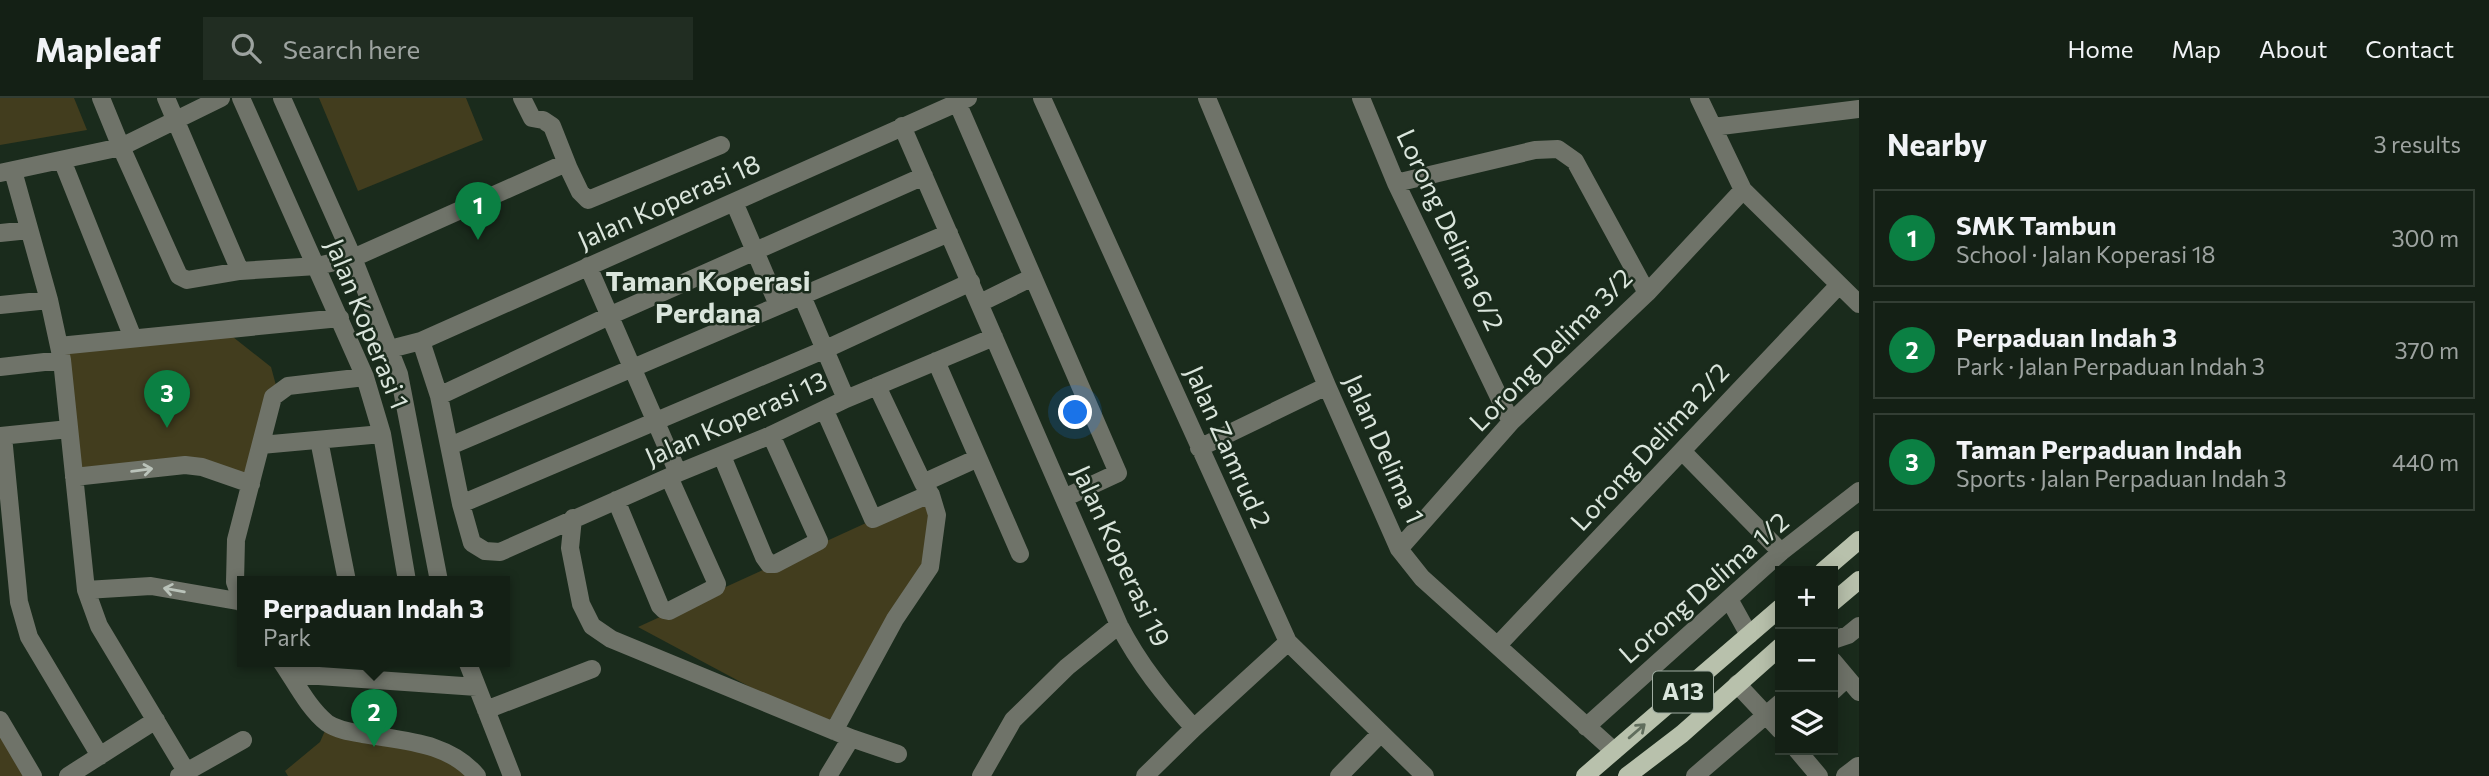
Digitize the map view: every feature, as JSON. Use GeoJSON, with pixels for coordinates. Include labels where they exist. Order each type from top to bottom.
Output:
{"type":"FeatureCollection","features":[{"type":"Feature","properties":{"kind":"main road"},"geometry":{"type":"LineString","coordinates":[[1829,566],[1859,540]]}},
{"type":"Feature","properties":{"kind":"main road"},"geometry":{"type":"LineString","coordinates":[[1838,598],[1859,580]]}},
{"type":"Feature","properties":{"kind":"main road","name":"A13"},"geometry":{"type":"LineString","coordinates":[[1586,776],[1775,612]]}},
{"type":"Feature","properties":{"kind":"main road","name":"A13"},"geometry":{"type":"LineString","coordinates":[[1627,776],[1682,734],[1775,651]]}},
{"type":"Feature","properties":{"kind":"street"},"geometry":{"type":"LineString","coordinates":[[101,98],[179,276],[187,280],[240,271],[317,266],[353,258],[566,163]]}},
{"type":"Feature","properties":{"kind":"street"},"geometry":{"type":"LineString","coordinates":[[166,98],[240,271]]}},
{"type":"Feature","properties":{"kind":"street"},"geometry":{"type":"LineString","coordinates":[[221,98],[121,147],[6,172],[29,230],[49,300],[60,353],[86,590],[99,626],[185,774],[243,740]]}},
{"type":"Feature","properties":{"kind":"street","name":"Jalan Koperasi 1"},"geometry":{"type":"LineString","coordinates":[[241,98],[365,377],[382,434],[406,576]]}},
{"type":"Feature","properties":{"kind":"street"},"geometry":{"type":"LineString","coordinates":[[282,98],[353,258],[399,373],[438,576]]}},
{"type":"Feature","properties":{"kind":"street"},"geometry":{"type":"LineString","coordinates":[[522,98],[531,118],[543,120],[552,126],[580,192],[588,200],[721,145]]}},
{"type":"Feature","properties":{"kind":"street","name":"Jalan Zamrud 2"},"geometry":{"type":"LineString","coordinates":[[1042,98],[1288,642],[1425,776]]}},
{"type":"Feature","properties":{"kind":"street","name":"Jalan Delima 1"},"geometry":{"type":"LineString","coordinates":[[1207,98],[1327,386],[1399,549],[1422,578],[1614,751]]}},
{"type":"Feature","properties":{"kind":"street","name":"Lorong Delima 6/2"},"geometry":{"type":"LineString","coordinates":[[1361,98],[1396,183],[1511,422]]}},
{"type":"Feature","properties":{"kind":"street"},"geometry":{"type":"LineString","coordinates":[[1699,98],[1742,190],[1859,304]]}},
{"type":"Feature","properties":{"kind":"street"},"geometry":{"type":"LineString","coordinates":[[962,100],[1033,277],[1118,473],[1064,498]]}},
{"type":"Feature","properties":{"kind":"street","name":"Jalan Koperasi 18"},"geometry":{"type":"LineString","coordinates":[[390,349],[421,341],[962,100]]}},
{"type":"Feature","properties":{"kind":"street"},"geometry":{"type":"LineString","coordinates":[[1713,127],[1858,110]]}},
{"type":"Feature","properties":{"kind":"street","name":"Jalan Koperasi 19"},"geometry":{"type":"LineString","coordinates":[[902,126],[1119,625],[1159,689],[1194,728]]}},
{"type":"Feature","properties":{"kind":"street"},"geometry":{"type":"LineString","coordinates":[[1396,183],[1535,150],[1558,149],[1576,161],[1647,293]]}},
{"type":"Feature","properties":{"kind":"street"},"geometry":{"type":"LineString","coordinates":[[62,160],[133,338]]}},
{"type":"Feature","properties":{"kind":"street"},"geometry":{"type":"LineString","coordinates":[[439,397],[609,316],[924,176]]}},
{"type":"Feature","properties":{"kind":"street","name":"Lorong Delima 3/2"},"geometry":{"type":"LineString","coordinates":[[1399,549],[1511,422],[1647,293],[1742,190]]}},
{"type":"Feature","properties":{"kind":"street"},"geometry":{"type":"LineString","coordinates":[[734,202],[778,305]]}},
{"type":"Feature","properties":{"kind":"street"},"geometry":{"type":"LineString","coordinates":[[0,233],[29,230]]}},
{"type":"Feature","properties":{"kind":"street"},"geometry":{"type":"LineString","coordinates":[[450,446],[949,233]]}},
{"type":"Feature","properties":{"kind":"street"},"geometry":{"type":"LineString","coordinates":[[588,266],[654,420],[716,587],[669,611],[664,610],[616,500]]}},
{"type":"Feature","properties":{"kind":"street"},"geometry":{"type":"LineString","coordinates":[[980,303],[1033,277]]}},
{"type":"Feature","properties":{"kind":"street"},"geometry":{"type":"LineString","coordinates":[[421,341],[439,397],[461,504],[826,349],[971,282]]}},
{"type":"Feature","properties":{"kind":"street","name":"Lorong Delima 2/2"},"geometry":{"type":"LineString","coordinates":[[1498,645],[1839,285]]}},
{"type":"Feature","properties":{"kind":"street"},"geometry":{"type":"LineString","coordinates":[[802,296],[846,399]]}},
{"type":"Feature","properties":{"kind":"street"},"geometry":{"type":"LineString","coordinates":[[0,305],[49,300]]}},
{"type":"Feature","properties":{"kind":"street"},"geometry":{"type":"LineString","coordinates":[[0,367],[133,338],[340,318]]}},
{"type":"Feature","properties":{"kind":"street","name":"Jalan Koperasi 13"},"geometry":{"type":"LineString","coordinates":[[461,504],[472,543],[485,551],[500,552],[673,475],[771,435],[846,399],[994,337]]}},
{"type":"Feature","properties":{"kind":"street"},"geometry":{"type":"LineString","coordinates":[[936,361],[1020,554]]}},
{"type":"Feature","properties":{"kind":"street"},"geometry":{"type":"LineString","coordinates":[[237,588],[236,540],[273,397],[288,386],[365,377]]}},
{"type":"Feature","properties":{"kind":"street"},"geometry":{"type":"LineString","coordinates":[[828,776],[842,735],[895,620],[930,567],[937,515],[877,386]]}},
{"type":"Feature","properties":{"kind":"street"},"geometry":{"type":"LineString","coordinates":[[1199,448],[1327,386]]}},
{"type":"Feature","properties":{"kind":"street"},"geometry":{"type":"LineString","coordinates":[[825,411],[873,519],[923,497],[927,489],[978,458]]}},
{"type":"Feature","properties":{"kind":"street"},"geometry":{"type":"LineString","coordinates":[[69,429],[2,436],[19,602],[29,637],[100,756]]}},
{"type":"Feature","properties":{"kind":"street"},"geometry":{"type":"LineString","coordinates":[[261,445],[382,434]]}},
{"type":"Feature","properties":{"kind":"street"},"geometry":{"type":"LineString","coordinates":[[722,456],[764,556],[769,564],[775,564],[819,541],[771,435]]}},
{"type":"Feature","properties":{"kind":"street"},"geometry":{"type":"LineString","coordinates":[[319,440],[346,576]]}},
{"type":"Feature","properties":{"kind":"street"},"geometry":{"type":"LineString","coordinates":[[1682,451],[1781,552]]}},
{"type":"Feature","properties":{"kind":"street"},"geometry":{"type":"LineString","coordinates":[[74,477],[185,465],[202,467],[251,484]]}},
{"type":"Feature","properties":{"kind":"street","name":"Lorong Delima 1/2"},"geometry":{"type":"LineString","coordinates":[[1586,727],[1781,552],[1859,491]]}},
{"type":"Feature","properties":{"kind":"street"},"geometry":{"type":"LineString","coordinates":[[573,519],[570,548],[581,604],[592,626],[611,639],[842,735],[898,754]]}},
{"type":"Feature","properties":{"kind":"street"},"geometry":{"type":"LineString","coordinates":[[86,590],[151,586],[237,602]]}},
{"type":"Feature","properties":{"kind":"street"},"geometry":{"type":"LineString","coordinates":[[1729,599],[1749,635]]}},
{"type":"Feature","properties":{"kind":"street"},"geometry":{"type":"LineString","coordinates":[[981,776],[1013,720],[1067,667],[1119,625]]}},
{"type":"Feature","properties":{"kind":"street"},"geometry":{"type":"LineString","coordinates":[[1838,653],[1846,637]]}},
{"type":"Feature","properties":{"kind":"street"},"geometry":{"type":"LineString","coordinates":[[1145,776],[1288,642]]}},
{"type":"Feature","properties":{"kind":"street"},"geometry":{"type":"LineString","coordinates":[[469,667],[512,776]]}},
{"type":"Feature","properties":{"kind":"street"},"geometry":{"type":"LineString","coordinates":[[1838,667],[1853,685]]}},
{"type":"Feature","properties":{"kind":"street"},"geometry":{"type":"LineString","coordinates":[[286,668],[477,687]]}},
{"type":"Feature","properties":{"kind":"street"},"geometry":{"type":"LineString","coordinates":[[286,668],[315,711],[328,723],[345,731],[446,751],[466,762],[477,776]]}},
{"type":"Feature","properties":{"kind":"street"},"geometry":{"type":"LineString","coordinates":[[486,709],[592,669]]}},
{"type":"Feature","properties":{"kind":"street"},"geometry":{"type":"LineString","coordinates":[[1695,776],[1773,708],[1737,684]]}},
{"type":"Feature","properties":{"kind":"street"},"geometry":{"type":"LineString","coordinates":[[0,720],[33,776]]}},
{"type":"Feature","properties":{"kind":"street"},"geometry":{"type":"LineString","coordinates":[[68,776],[156,720]]}},
{"type":"Feature","properties":{"kind":"street"},"geometry":{"type":"LineString","coordinates":[[1339,776],[1381,733]]}},
{"type":"Feature","properties":{"kind":"street"},"geometry":{"type":"LineString","coordinates":[[1801,755],[1819,776]]}},
{"type":"Feature","properties":{"kind":"street"},"geometry":{"type":"LineString","coordinates":[[1845,776],[1858,766]]}},
{"type":"Feature","properties":{"kind":"shaded area"},"geometry":{"type":"Polygon","coordinates":[[[0,98],[74,98],[87,130],[0,145],[0,98]]]}},
{"type":"Feature","properties":{"kind":"shaded area"},"geometry":{"type":"Polygon","coordinates":[[[319,98],[466,98],[483,140],[358,191],[319,98]]]}},
{"type":"Feature","properties":{"kind":"shaded area"},"geometry":{"type":"Polygon","coordinates":[[[228,333],[271,367],[277,389],[248,479],[202,463],[78,472],[65,350],[228,333]]]}},
{"type":"Feature","properties":{"kind":"shaded area"},"geometry":{"type":"Polygon","coordinates":[[[923,497],[934,508],[930,567],[825,727],[638,627],[923,497]]]}},
{"type":"Feature","properties":{"kind":"shaded area"},"geometry":{"type":"Polygon","coordinates":[[[328,724],[421,744],[477,776],[288,776],[285,771],[320,742],[328,724]]]}},
{"type":"Feature","properties":{"kind":"shaded area"},"geometry":{"type":"Polygon","coordinates":[[[0,733],[28,776],[0,776],[0,733]]]}},
{"type":"Feature","properties":{"kind":"place","name":"SMK Tambun"},"geometry":{"type":"Point","coordinates":[478,240]}},
{"type":"Feature","properties":{"kind":"place","name":"Taman Perpaduan Indah"},"geometry":{"type":"Point","coordinates":[167,428]}},
{"type":"Feature","properties":{"kind":"place","name":"Perpaduan Indah 3"},"geometry":{"type":"Point","coordinates":[374,747]}},
{"type":"Feature","properties":{"kind":"district","name":"Taman Koperasi Perdana"},"geometry":{"type":"Point","coordinates":[708,297]}}]}
